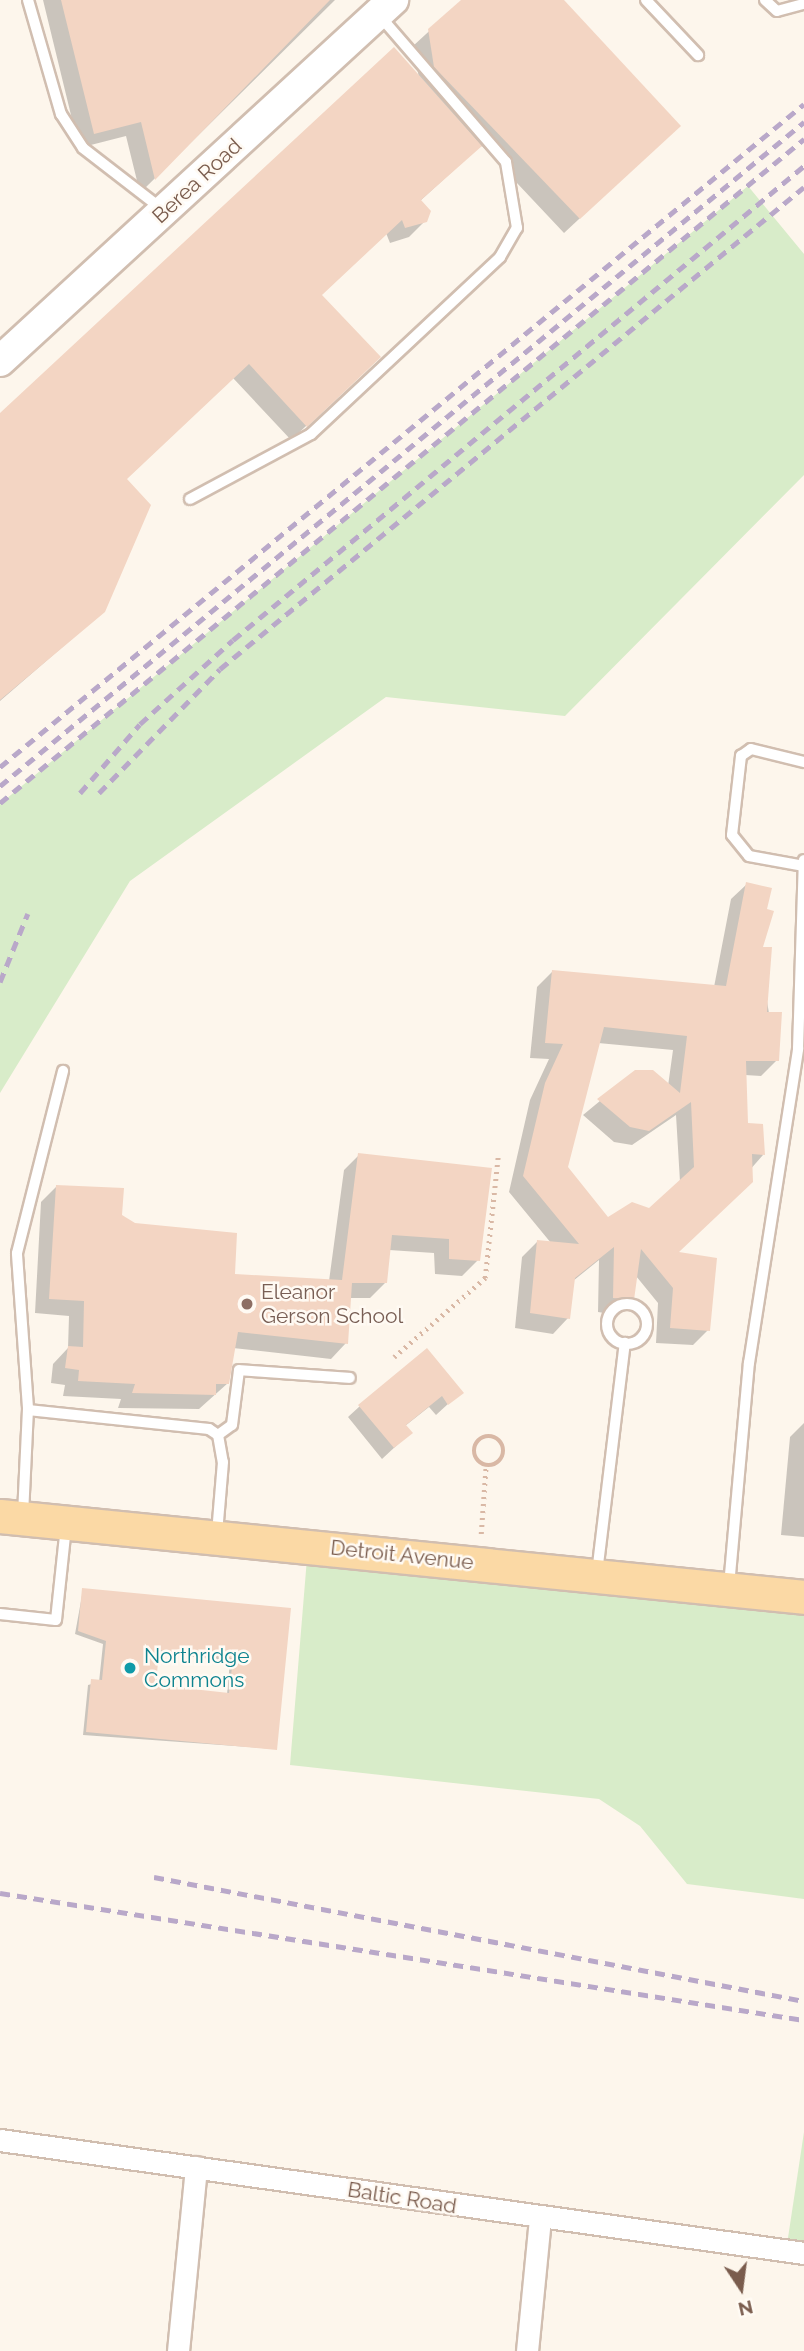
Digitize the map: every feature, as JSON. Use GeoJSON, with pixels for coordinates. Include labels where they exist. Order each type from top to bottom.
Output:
{"type":"FeatureCollection","features":[{"type":"Feature","properties":{"kind":"main road","name":"Berea Road"},"geometry":{"type":"LineString","coordinates":[[0,361],[386,7]]}},
{"type":"Feature","properties":{"kind":"main road","name":"Detroit Avenue"},"geometry":{"type":"LineString","coordinates":[[12,1517],[804,1597]]}},
{"type":"Feature","properties":{"kind":"street","name":"Baltic Road"},"geometry":{"type":"LineString","coordinates":[[0,2140],[804,2253]]}},
{"type":"Feature","properties":{"kind":"street"},"geometry":{"type":"LineString","coordinates":[[178,2351],[196,2167]]}},
{"type":"Feature","properties":{"kind":"street"},"geometry":{"type":"LineString","coordinates":[[527,2351],[540,2218]]}},
{"type":"Feature","properties":{"kind":"lane"},"geometry":{"type":"LineString","coordinates":[[27,0],[61,114],[83,148],[142,188],[163,211]]}},
{"type":"Feature","properties":{"kind":"lane"},"geometry":{"type":"LineString","coordinates":[[646,0],[698,55]]}},
{"type":"Feature","properties":{"kind":"lane"},"geometry":{"type":"LineString","coordinates":[[765,0],[777,11],[804,4]]}},
{"type":"Feature","properties":{"kind":"lane"},"geometry":{"type":"LineString","coordinates":[[190,499],[312,434],[500,257],[517,228],[506,162],[386,7]]}},
{"type":"Feature","properties":{"kind":"lane"},"geometry":{"type":"LineString","coordinates":[[804,762],[751,749],[741,756],[732,835],[749,856],[804,866]]}},
{"type":"Feature","properties":{"kind":"lane"},"geometry":{"type":"LineString","coordinates":[[729,1589],[749,1363],[798,1049],[804,860]]}},
{"type":"Feature","properties":{"kind":"lane"},"geometry":{"type":"LineString","coordinates":[[12,1517],[28,1410],[17,1253],[63,1071]]}},
{"type":"Feature","properties":{"kind":"lane"},"geometry":{"type":"LineString","coordinates":[[597,1576],[625,1343]]}},
{"type":"Feature","properties":{"kind":"lane"},"geometry":{"type":"LineString","coordinates":[[28,1410],[218,1435],[232,1425],[239,1370],[350,1378]]}},
{"type":"Feature","properties":{"kind":"lane"},"geometry":{"type":"LineString","coordinates":[[216,1537],[223,1462],[218,1435]]}},
{"type":"Feature","properties":{"kind":"lane"},"geometry":{"type":"LineString","coordinates":[[0,1614],[56,1620],[66,1522]]}},
{"type":"Feature","properties":{"kind":"path"},"geometry":{"type":"LineString","coordinates":[[394,1357],[485,1279],[498,1157]]}},
{"type":"Feature","properties":{"kind":"path"},"geometry":{"type":"LineString","coordinates":[[481,1534],[486,1465],[474,1448],[492,1437],[503,1452],[486,1465]]}},
{"type":"Feature","properties":{"kind":"green space"},"geometry":{"type":"Polygon","coordinates":[[[748,186],[804,254],[804,475],[565,716],[386,697],[130,881],[0,1093],[0,804],[748,186]]]}},
{"type":"Feature","properties":{"kind":"green space"},"geometry":{"type":"Polygon","coordinates":[[[308,1546],[804,1597],[804,1899],[687,1884],[640,1826],[599,1799],[290,1765],[308,1546]]]}},
{"type":"Feature","properties":{"kind":"green space"},"geometry":{"type":"Polygon","coordinates":[[[804,2132],[804,2253],[786,2251],[804,2132]]]}},
{"type":"Feature","properties":{"kind":"building"},"geometry":{"type":"Polygon","coordinates":[[[61,0],[330,0],[155,180],[141,122],[94,134],[61,0]]]}},
{"type":"Feature","properties":{"kind":"building"},"geometry":{"type":"Polygon","coordinates":[[[461,0],[564,0],[681,126],[580,219],[434,67],[428,29],[461,0]]]}},
{"type":"Feature","properties":{"kind":"building"},"geometry":{"type":"Polygon","coordinates":[[[394,47],[482,146],[421,200],[431,211],[427,222],[405,228],[402,220],[322,295],[381,357],[307,427],[249,364],[127,479],[151,505],[105,612],[0,700],[0,413],[394,47]]]}},
{"type":"Feature","properties":{"kind":"building"},"geometry":{"type":"Polygon","coordinates":[[[746,882],[772,888],[767,909],[774,911],[763,947],[772,947],[767,1012],[782,1012],[779,1061],[746,1061],[748,1123],[763,1124],[765,1155],[752,1154],[753,1182],[679,1252],[717,1258],[710,1331],[670,1328],[673,1288],[641,1249],[634,1300],[613,1298],[614,1247],[575,1278],[570,1319],[530,1313],[537,1240],[579,1244],[523,1176],[545,1083],[563,1044],[545,1043],[552,970],[726,986],[746,882]],[[604,1027],[568,1167],[608,1217],[632,1202],[649,1208],[694,1167],[691,1102],[649,1131],[630,1127],[597,1099],[635,1070],[653,1070],[680,1093],[687,1036],[604,1027]]]}},
{"type":"Feature","properties":{"kind":"building"},"geometry":{"type":"Polygon","coordinates":[[[358,1153],[492,1168],[480,1261],[449,1259],[449,1239],[392,1235],[387,1283],[352,1283],[348,1344],[238,1332],[229,1384],[216,1384],[216,1395],[132,1393],[135,1384],[78,1381],[79,1370],[65,1368],[68,1346],[83,1347],[84,1301],[49,1299],[56,1185],[124,1188],[122,1215],[135,1223],[237,1233],[235,1274],[342,1280],[358,1153]]]}},
{"type":"Feature","properties":{"kind":"building"},"geometry":{"type":"Polygon","coordinates":[[[427,1348],[464,1393],[448,1405],[442,1396],[406,1425],[413,1433],[394,1448],[358,1405],[427,1348]]]}},
{"type":"Feature","properties":{"kind":"building","name":"Northridge Commons"},"geometry":{"type":"Polygon","coordinates":[[[82,1588],[291,1608],[277,1750],[86,1732],[91,1679],[102,1680],[106,1641],[78,1631],[82,1588]],[[159,1650],[156,1685],[229,1693],[233,1658],[159,1650]]]}},
{"type":"Feature","properties":{"kind":"railway"},"geometry":{"type":"LineString","coordinates":[[0,767],[804,104]]}},
{"type":"Feature","properties":{"kind":"railway"},"geometry":{"type":"LineString","coordinates":[[0,786],[804,122]]}},
{"type":"Feature","properties":{"kind":"railway"},"geometry":{"type":"LineString","coordinates":[[0,803],[804,139]]}},
{"type":"Feature","properties":{"kind":"railway"},"geometry":{"type":"LineString","coordinates":[[80,793],[140,724],[233,640],[804,166]]}},
{"type":"Feature","properties":{"kind":"railway"},"geometry":{"type":"LineString","coordinates":[[99,793],[220,669],[804,187]]}},
{"type":"Feature","properties":{"kind":"railway"},"geometry":{"type":"LineString","coordinates":[[0,982],[28,913]]}},
{"type":"Feature","properties":{"kind":"railway"},"geometry":{"type":"LineString","coordinates":[[154,1877],[804,2001]]}},
{"type":"Feature","properties":{"kind":"railway"},"geometry":{"type":"LineString","coordinates":[[0,1893],[804,2020]]}},
{"type":"Feature","properties":{"kind":"place","name":"Eleanor Gerson School"},"geometry":{"type":"Point","coordinates":[247,1304]}},
{"type":"Feature","properties":{"kind":"place","name":"Northridge Commons"},"geometry":{"type":"Point","coordinates":[130,1668]}}]}
